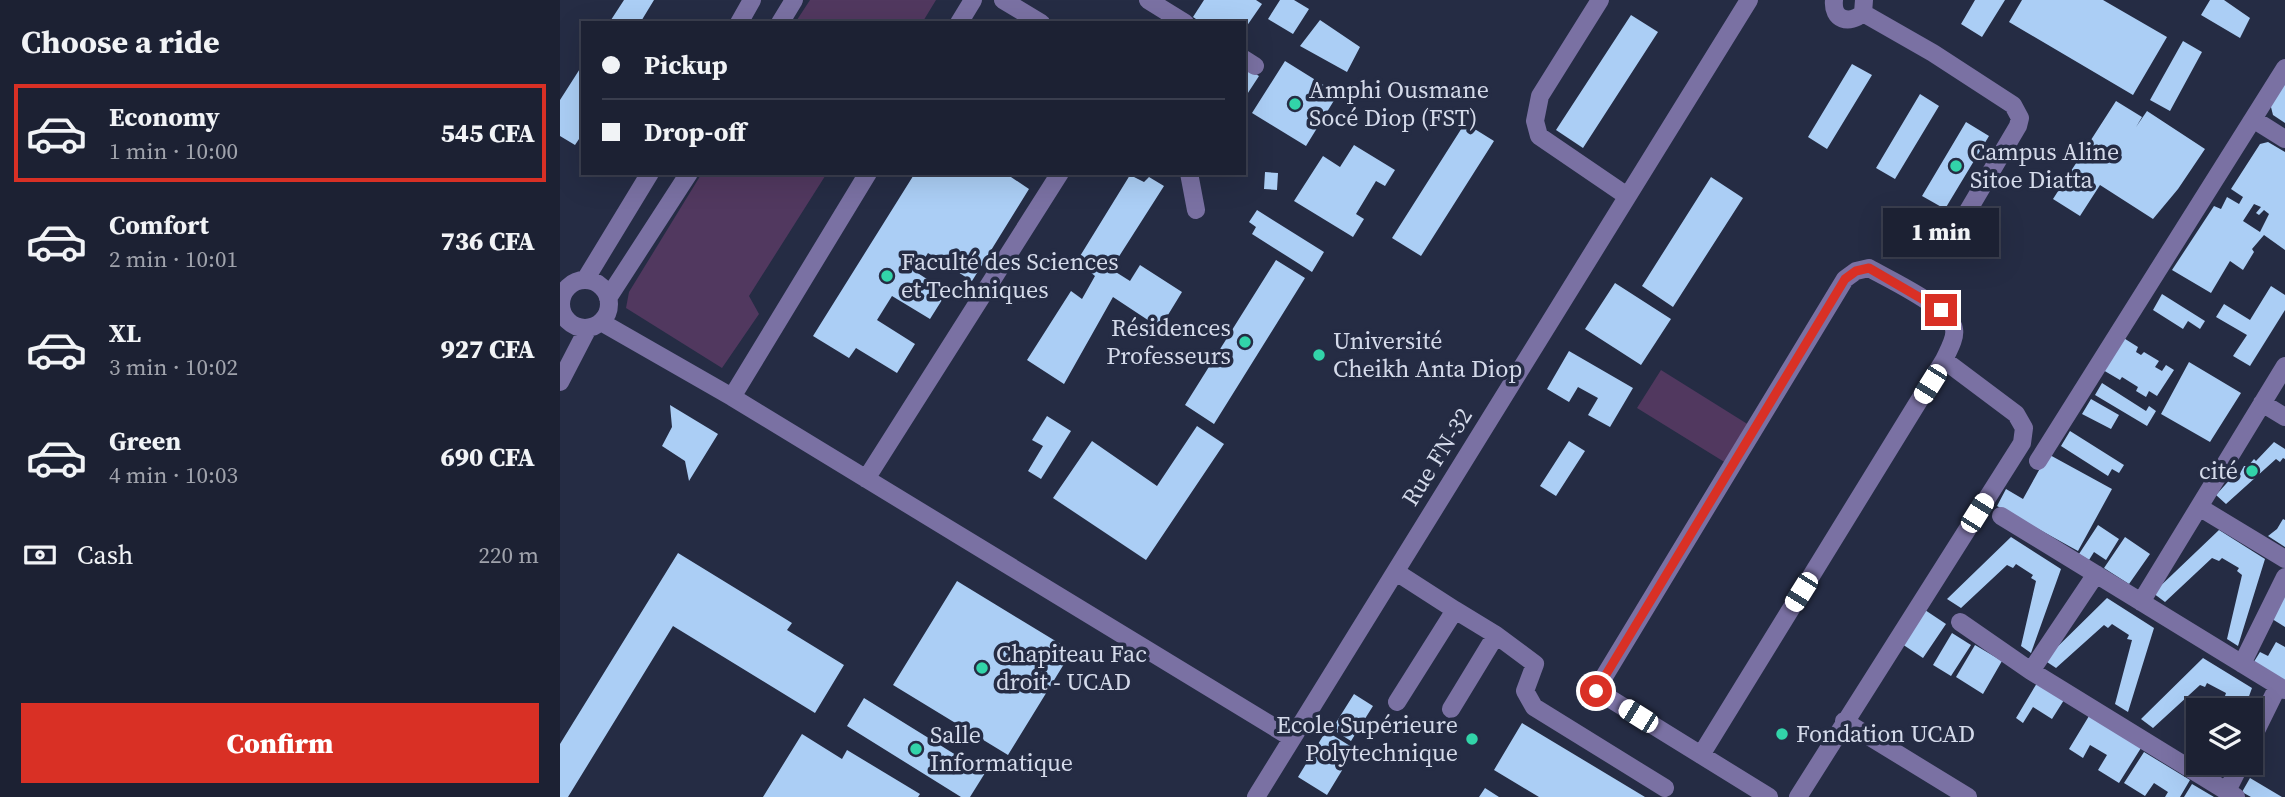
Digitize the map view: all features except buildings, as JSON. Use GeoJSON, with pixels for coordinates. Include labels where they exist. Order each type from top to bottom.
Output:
{"type":"FeatureCollection","features":[{"type":"Feature","properties":{"kind":"street"},"geometry":{"type":"LineString","coordinates":[[740,21],[752,0]]}},
{"type":"Feature","properties":{"kind":"street"},"geometry":{"type":"LineString","coordinates":[[781,21],[794,0]]}},
{"type":"Feature","properties":{"kind":"street"},"geometry":{"type":"LineString","coordinates":[[960,21],[972,0]]}},
{"type":"Feature","properties":{"kind":"street"},"geometry":{"type":"LineString","coordinates":[[1003,0],[1038,21]]}},
{"type":"Feature","properties":{"kind":"street"},"geometry":{"type":"LineString","coordinates":[[1148,0],[1182,21]]}},
{"type":"Feature","properties":{"kind":"street"},"geometry":{"type":"LineString","coordinates":[[1600,0],[1541,96],[1535,121],[1539,136],[1627,196]]}},
{"type":"Feature","properties":{"kind":"street","name":"Rue FN-32"},"geometry":{"type":"LineString","coordinates":[[1255,797],[1749,0]]}},
{"type":"Feature","properties":{"kind":"street"},"geometry":{"type":"LineString","coordinates":[[1834,0],[1835,12],[1840,18],[1849,21],[1857,19],[1864,6],[2013,105],[2018,111],[2018,126],[1959,226]]}},
{"type":"Feature","properties":{"kind":"street"},"geometry":{"type":"LineString","coordinates":[[2038,461],[2285,68]]}},
{"type":"Feature","properties":{"kind":"street"},"geometry":{"type":"LineString","coordinates":[[2253,119],[2285,139]]}},
{"type":"Feature","properties":{"kind":"street"},"geometry":{"type":"LineString","coordinates":[[585,280],[649,175]]}},
{"type":"Feature","properties":{"kind":"street"},"geometry":{"type":"LineString","coordinates":[[608,298],[688,175]]}},
{"type":"Feature","properties":{"kind":"street"},"geometry":{"type":"LineString","coordinates":[[732,397],[867,175]]}},
{"type":"Feature","properties":{"kind":"street"},"geometry":{"type":"LineString","coordinates":[[866,479],[1059,175]]}},
{"type":"Feature","properties":{"kind":"street"},"geometry":{"type":"LineString","coordinates":[[1189,175],[1196,210]]}},
{"type":"Feature","properties":{"kind":"street"},"geometry":{"type":"LineString","coordinates":[[1701,755],[1944,360],[1955,333],[1952,321],[1941,310],[1869,268],[1856,271],[1845,279],[1596,691],[1769,797]]}},
{"type":"Feature","properties":{"kind":"street"},"geometry":{"type":"LineString","coordinates":[[560,382],[594,325],[608,311],[608,298],[600,285],[585,280],[563,288],[561,314],[572,324],[594,325],[732,397],[1292,738]]}},
{"type":"Feature","properties":{"kind":"street"},"geometry":{"type":"LineString","coordinates":[[1798,797],[2022,443],[2024,428],[2016,414],[1944,360]]}},
{"type":"Feature","properties":{"kind":"street"},"geometry":{"type":"LineString","coordinates":[[2141,602],[2285,366]]}},
{"type":"Feature","properties":{"kind":"street"},"geometry":{"type":"LineString","coordinates":[[2262,403],[2285,417]]}},
{"type":"Feature","properties":{"kind":"street"},"geometry":{"type":"LineString","coordinates":[[2199,507],[2285,559]]}},
{"type":"Feature","properties":{"kind":"street"},"geometry":{"type":"LineString","coordinates":[[2001,516],[2282,688],[2263,721]]}},
{"type":"Feature","properties":{"kind":"street"},"geometry":{"type":"LineString","coordinates":[[1396,572],[1496,635],[1535,664],[1525,691],[1535,707],[1665,788]]}},
{"type":"Feature","properties":{"kind":"street"},"geometry":{"type":"LineString","coordinates":[[2031,671],[2096,575]]}},
{"type":"Feature","properties":{"kind":"street"},"geometry":{"type":"LineString","coordinates":[[2242,664],[2285,577]]}},
{"type":"Feature","properties":{"kind":"street"},"geometry":{"type":"LineString","coordinates":[[1397,702],[1455,610]]}},
{"type":"Feature","properties":{"kind":"street"},"geometry":{"type":"LineString","coordinates":[[1960,622],[2031,671],[2231,794],[2237,775]]}},
{"type":"Feature","properties":{"kind":"street"},"geometry":{"type":"LineString","coordinates":[[1451,709],[1496,635]]}},
{"type":"Feature","properties":{"kind":"street"},"geometry":{"type":"LineString","coordinates":[[1844,721],[1968,797]]}},
{"type":"Feature","properties":{"kind":"shaded area"},"geometry":{"type":"Polygon","coordinates":[[[810,0],[936,0],[923,21],[796,21],[810,0]]]}},
{"type":"Feature","properties":{"kind":"shaded area"},"geometry":{"type":"Polygon","coordinates":[[[701,175],[826,175],[749,296],[759,314],[722,368],[626,308],[629,292],[701,175]]]}},
{"type":"Feature","properties":{"kind":"shaded area"},"geometry":{"type":"Polygon","coordinates":[[[1661,370],[1749,425],[1726,463],[1637,408],[1661,370]]]}},
{"type":"Feature","properties":{"kind":"place","name":"Amphi Ousmane Socé Diop (FST)"},"geometry":{"type":"Point","coordinates":[1295,104]}},
{"type":"Feature","properties":{"kind":"place","name":"Campus Aline Sitoe Diatta"},"geometry":{"type":"Point","coordinates":[1956,166]}},
{"type":"Feature","properties":{"kind":"place","name":"Faculté des Sciences et Techniques"},"geometry":{"type":"Point","coordinates":[887,276]}},
{"type":"Feature","properties":{"kind":"place","name":"Résidences Professeurs"},"geometry":{"type":"Point","coordinates":[1245,342]}},
{"type":"Feature","properties":{"kind":"place","name":"Université Cheikh Anta Diop"},"geometry":{"type":"Point","coordinates":[1319,355]}},
{"type":"Feature","properties":{"kind":"place","name":"cité"},"geometry":{"type":"Point","coordinates":[2252,471]}},
{"type":"Feature","properties":{"kind":"place","name":"Chapiteau Fac droit - UCAD"},"geometry":{"type":"Point","coordinates":[982,668]}},
{"type":"Feature","properties":{"kind":"place","name":"Fondation UCAD"},"geometry":{"type":"Point","coordinates":[1782,734]}},
{"type":"Feature","properties":{"kind":"place","name":"Ecole Supérieure Polytechnique"},"geometry":{"type":"Point","coordinates":[1472,739]}},
{"type":"Feature","properties":{"kind":"place","name":"Salle Informatique"},"geometry":{"type":"Point","coordinates":[916,749]}},
{"type":"Feature","properties":{"kind":"route"},"geometry":{"type":"LineString","coordinates":[[1596,691],[1845,279],[1856,271],[1869,268],[1941,310]]}}]}
